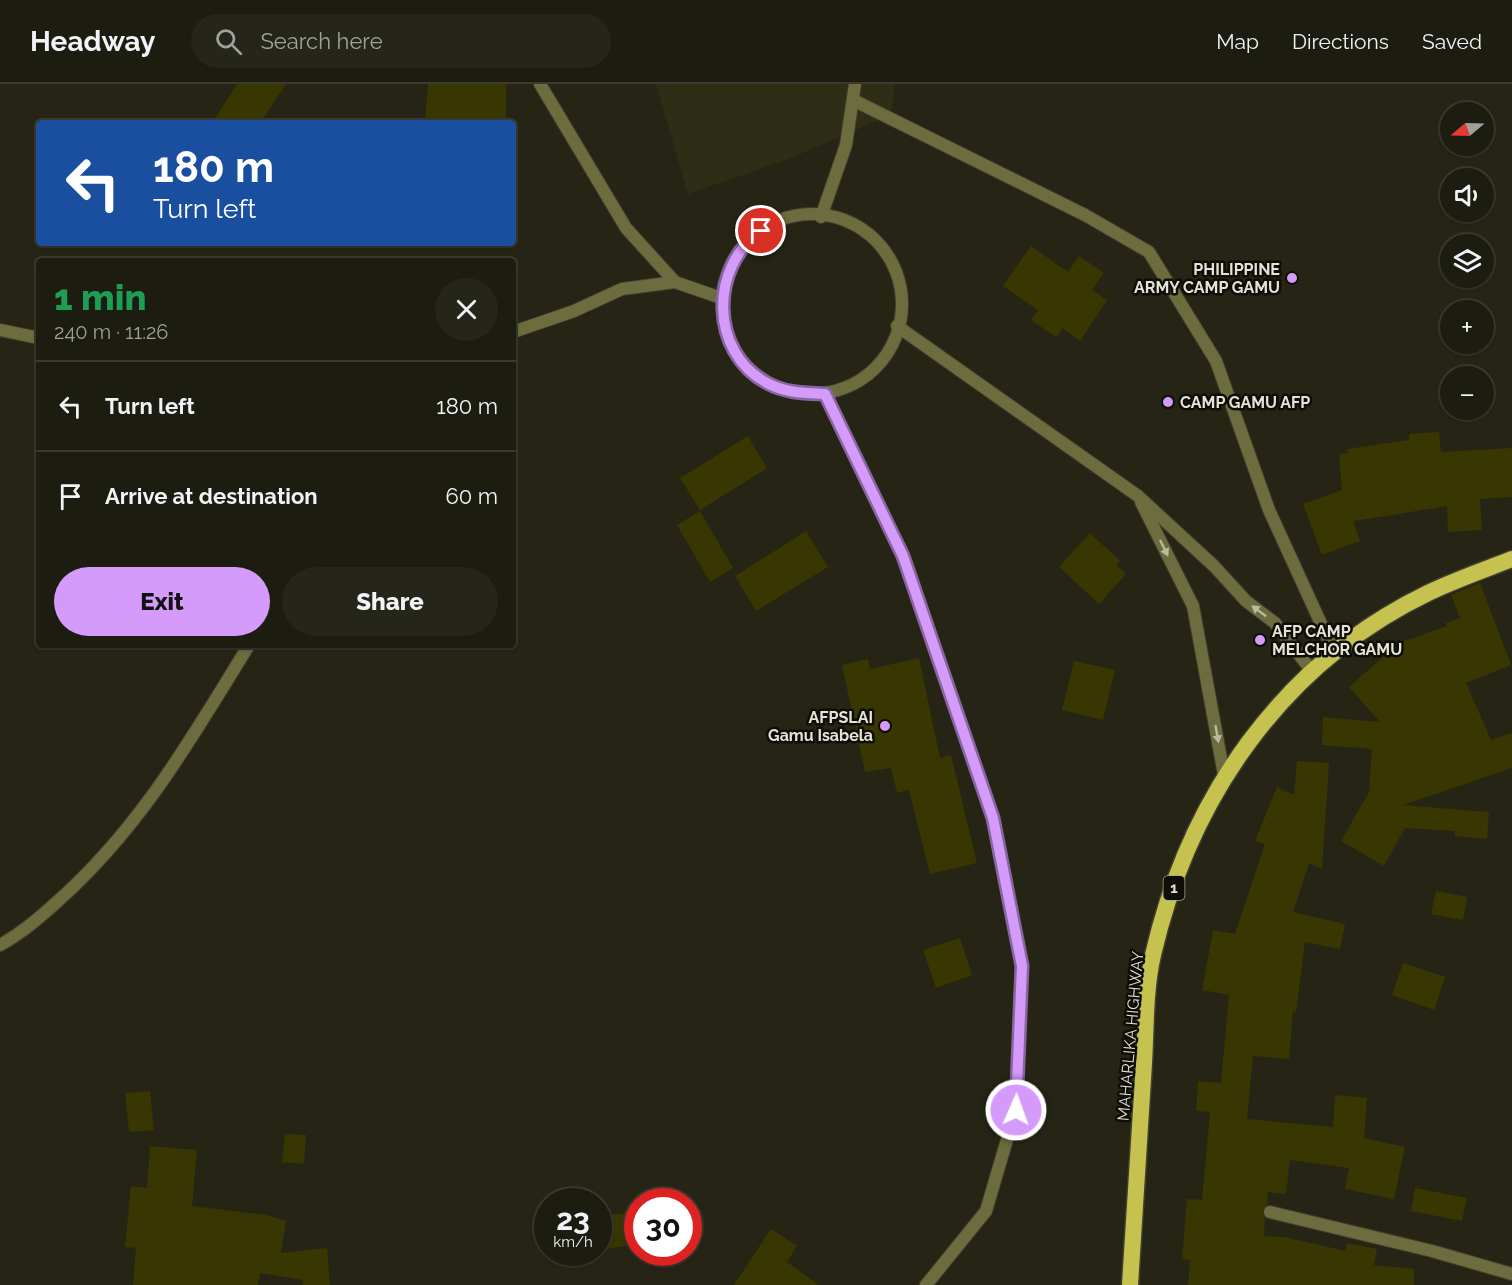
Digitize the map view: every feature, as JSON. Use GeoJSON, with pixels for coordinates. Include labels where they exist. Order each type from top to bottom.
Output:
{"type":"FeatureCollection","features":[{"type":"Feature","properties":{"kind":"highway","name":"MAHARLIKA HIGHWAY"},"geometry":{"type":"LineString","coordinates":[[1130,1285],[1153,957],[1196,828],[1224,775],[1283,699],[1311,670],[1375,623],[1428,593],[1512,559]]}},
{"type":"Feature","properties":{"kind":"street"},"geometry":{"type":"LineString","coordinates":[[540,84],[626,228],[675,282]]}},
{"type":"Feature","properties":{"kind":"street"},"geometry":{"type":"LineString","coordinates":[[820,217],[846,144],[855,84]]}},
{"type":"Feature","properties":{"kind":"street"},"geometry":{"type":"LineString","coordinates":[[853,100],[1085,215],[1149,252],[1216,361],[1269,510],[1334,652]]}},
{"type":"Feature","properties":{"kind":"street"},"geometry":{"type":"LineString","coordinates":[[796,214],[820,217],[841,218],[868,234],[888,256],[900,285],[902,304],[892,346],[873,372],[855,384],[825,394],[796,393],[766,383],[750,370],[731,345],[724,324],[724,282],[737,253],[748,240],[774,222],[796,214]]}},
{"type":"Feature","properties":{"kind":"street"},"geometry":{"type":"LineString","coordinates":[[516,331],[574,311],[622,289],[675,282],[724,299]]}},
{"type":"Feature","properties":{"kind":"street"},"geometry":{"type":"LineString","coordinates":[[897,326],[1138,495],[1214,566],[1246,601],[1275,623],[1311,670]]}},
{"type":"Feature","properties":{"kind":"street"},"geometry":{"type":"LineString","coordinates":[[0,330],[36,337]]}},
{"type":"Feature","properties":{"kind":"street"},"geometry":{"type":"LineString","coordinates":[[825,394],[903,556],[971,752],[993,818],[1022,966],[1016,1110],[986,1211],[926,1285]]}},
{"type":"Feature","properties":{"kind":"street"},"geometry":{"type":"LineString","coordinates":[[1138,495],[1193,606],[1224,775]]}},
{"type":"Feature","properties":{"kind":"street"},"geometry":{"type":"LineString","coordinates":[[0,945],[21,934],[95,868],[162,784],[247,648]]}},
{"type":"Feature","properties":{"kind":"street"},"geometry":{"type":"LineString","coordinates":[[1270,1212],[1512,1274]]}},
{"type":"Feature","properties":{"kind":"shaded area"},"geometry":{"type":"Polygon","coordinates":[[[656,84],[895,84],[891,115],[786,160],[688,194],[656,84]]]}},
{"type":"Feature","properties":{"kind":"building"},"geometry":{"type":"Polygon","coordinates":[[[237,84],[286,84],[262,120],[214,120],[237,84]]]}},
{"type":"Feature","properties":{"kind":"building"},"geometry":{"type":"Polygon","coordinates":[[[428,84],[506,84],[506,120],[425,120],[428,84]]]}},
{"type":"Feature","properties":{"kind":"building"},"geometry":{"type":"Polygon","coordinates":[[[1031,246],[1068,272],[1079,256],[1104,273],[1092,290],[1107,300],[1080,341],[1063,328],[1056,337],[1031,320],[1038,310],[1003,286],[1031,246]]]}},
{"type":"Feature","properties":{"kind":"building"},"geometry":{"type":"Polygon","coordinates":[[[1439,432],[1441,452],[1512,448],[1512,497],[1480,499],[1482,530],[1448,532],[1447,506],[1353,521],[1360,541],[1322,555],[1303,504],[1342,490],[1339,454],[1348,453],[1347,449],[1409,440],[1409,434],[1439,432]]]}},
{"type":"Feature","properties":{"kind":"building"},"geometry":{"type":"Polygon","coordinates":[[[748,436],[767,468],[700,510],[680,478],[748,436]]]}},
{"type":"Feature","properties":{"kind":"building"},"geometry":{"type":"Polygon","coordinates":[[[700,511],[733,568],[710,582],[677,525],[700,511]]]}},
{"type":"Feature","properties":{"kind":"building"},"geometry":{"type":"Polygon","coordinates":[[[806,531],[828,567],[756,611],[735,576],[806,531]]]}},
{"type":"Feature","properties":{"kind":"building"},"geometry":{"type":"Polygon","coordinates":[[[1090,533],[1120,561],[1116,565],[1126,574],[1099,604],[1059,567],[1090,533]]]}},
{"type":"Feature","properties":{"kind":"building"},"geometry":{"type":"Polygon","coordinates":[[[1480,583],[1511,665],[1466,683],[1491,740],[1512,733],[1512,768],[1403,805],[1489,812],[1487,839],[1455,836],[1455,831],[1405,828],[1384,866],[1341,841],[1369,792],[1372,749],[1322,745],[1323,717],[1380,722],[1349,687],[1399,643],[1447,626],[1446,623],[1460,618],[1451,595],[1480,583]]]}},
{"type":"Feature","properties":{"kind":"building"},"geometry":{"type":"Polygon","coordinates":[[[919,658],[940,758],[951,755],[977,863],[930,874],[909,790],[897,793],[891,768],[865,772],[842,665],[868,659],[870,669],[919,658]]]}},
{"type":"Feature","properties":{"kind":"building"},"geometry":{"type":"Polygon","coordinates":[[[1074,661],[1115,670],[1103,720],[1062,710],[1074,661]]]}},
{"type":"Feature","properties":{"kind":"building"},"geometry":{"type":"Polygon","coordinates":[[[1297,761],[1329,763],[1322,869],[1309,863],[1293,912],[1345,924],[1340,949],[1305,942],[1296,1012],[1293,1011],[1289,1059],[1253,1056],[1247,1119],[1333,1127],[1335,1095],[1367,1098],[1364,1138],[1405,1147],[1394,1199],[1345,1189],[1349,1168],[1290,1160],[1286,1194],[1268,1192],[1267,1205],[1262,1211],[1265,1219],[1264,1236],[1284,1237],[1346,1251],[1347,1243],[1377,1249],[1374,1265],[1414,1269],[1414,1285],[1188,1285],[1190,1260],[1182,1259],[1187,1199],[1202,1200],[1210,1112],[1196,1111],[1198,1081],[1221,1083],[1229,995],[1202,990],[1213,930],[1235,934],[1265,844],[1255,841],[1277,787],[1294,795],[1297,761]]]}},
{"type":"Feature","properties":{"kind":"building"},"geometry":{"type":"Polygon","coordinates":[[[1436,891],[1467,897],[1463,920],[1431,914],[1436,891]]]}},
{"type":"Feature","properties":{"kind":"building"},"geometry":{"type":"Polygon","coordinates":[[[960,938],[972,975],[936,988],[923,950],[960,938]]]}},
{"type":"Feature","properties":{"kind":"building"},"geometry":{"type":"Polygon","coordinates":[[[1403,963],[1445,977],[1434,1010],[1392,995],[1403,963]]]}},
{"type":"Feature","properties":{"kind":"building"},"geometry":{"type":"Polygon","coordinates":[[[150,1091],[154,1130],[129,1132],[125,1093],[150,1091]]]}},
{"type":"Feature","properties":{"kind":"building"},"geometry":{"type":"Polygon","coordinates":[[[285,1134],[306,1135],[304,1164],[282,1162],[285,1134]]]}},
{"type":"Feature","properties":{"kind":"building"},"geometry":{"type":"Polygon","coordinates":[[[150,1146],[197,1150],[192,1206],[266,1215],[286,1221],[281,1253],[327,1248],[330,1285],[303,1285],[302,1280],[260,1273],[258,1285],[133,1285],[136,1248],[125,1247],[131,1186],[147,1188],[150,1146]]]}},
{"type":"Feature","properties":{"kind":"building"},"geometry":{"type":"Polygon","coordinates":[[[1415,1188],[1467,1198],[1462,1221],[1411,1211],[1415,1188]]]}},
{"type":"Feature","properties":{"kind":"building"},"geometry":{"type":"Polygon","coordinates":[[[624,1213],[624,1246],[612,1248],[612,1215],[624,1213]]]}},
{"type":"Feature","properties":{"kind":"building"},"geometry":{"type":"Polygon","coordinates":[[[771,1229],[797,1246],[787,1262],[819,1285],[734,1285],[771,1229]]]}},
{"type":"Feature","properties":{"kind":"place","name":"PHILIPPINE ARMY CAMP GAMU"},"geometry":{"type":"Point","coordinates":[1292,278]}},
{"type":"Feature","properties":{"kind":"place","name":"CAMP GAMU AFP"},"geometry":{"type":"Point","coordinates":[1168,402]}},
{"type":"Feature","properties":{"kind":"place","name":"AFP CAMP MELCHOR GAMU"},"geometry":{"type":"Point","coordinates":[1260,640]}},
{"type":"Feature","properties":{"kind":"place","name":"AFPSLAI Gamu Isabela"},"geometry":{"type":"Point","coordinates":[885,726]}},
{"type":"Feature","properties":{"kind":"route"},"geometry":{"type":"LineString","coordinates":[[761,231],[748,240],[737,253],[724,282],[724,324],[731,345],[750,370],[766,383],[796,393],[825,394],[903,556],[993,818],[1022,966],[1016,1110]]}}]}
